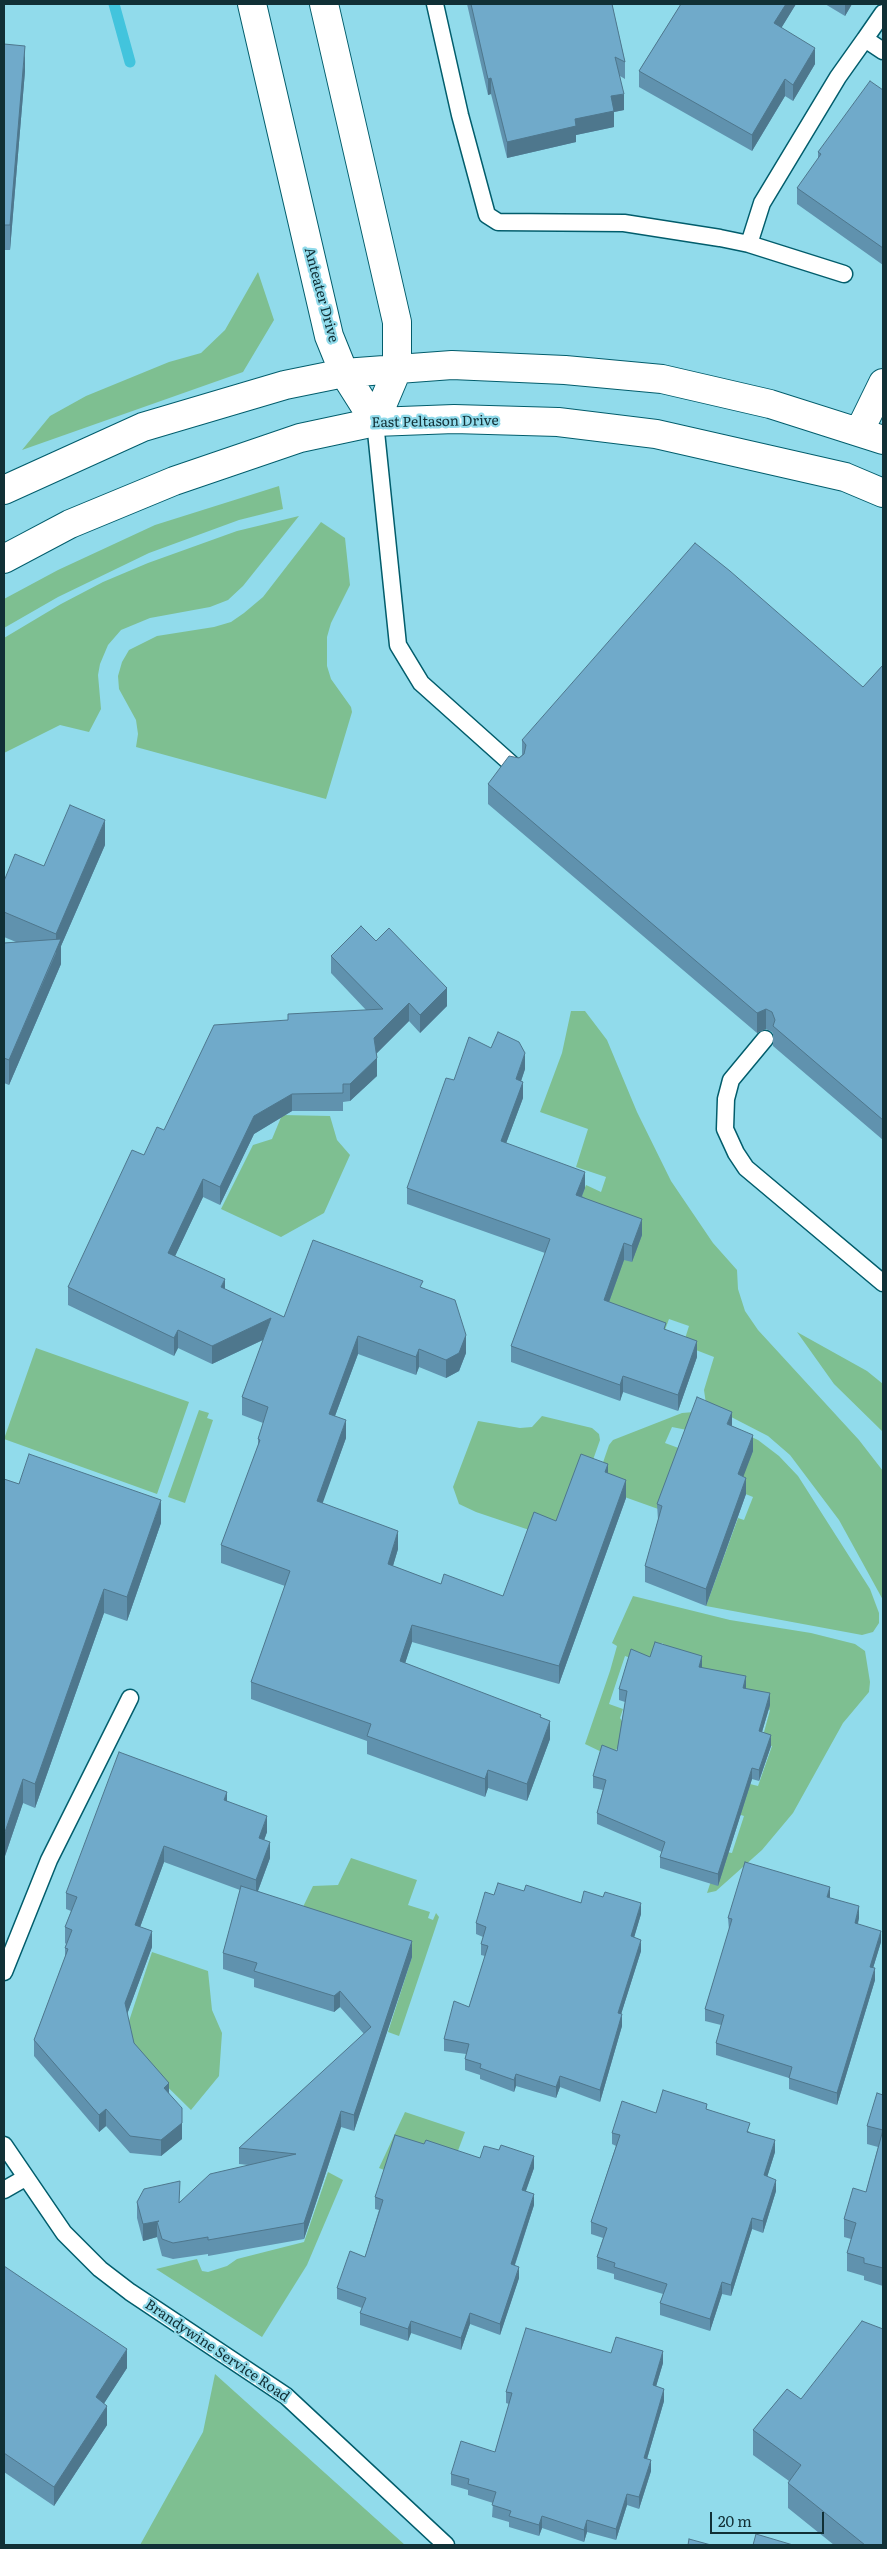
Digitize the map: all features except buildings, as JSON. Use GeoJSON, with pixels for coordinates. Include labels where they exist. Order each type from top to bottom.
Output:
{"type":"FeatureCollection","features":[{"type":"Feature","properties":{"kind":"main road","name":"Anteater Drive"},"geometry":{"type":"LineString","coordinates":[[252,4],[325,321],[344,373],[375,422]]}},
{"type":"Feature","properties":{"kind":"main road"},"geometry":{"type":"LineString","coordinates":[[324,4],[397,322],[397,370],[375,422]]}},
{"type":"Feature","properties":{"kind":"main road"},"geometry":{"type":"LineString","coordinates":[[4,490],[144,427],[285,385],[344,373],[466,364],[565,370],[662,379],[770,404],[871,436],[883,383]]}},
{"type":"Feature","properties":{"kind":"main road","name":"East Peltason Drive"},"geometry":{"type":"LineString","coordinates":[[4,559],[70,524],[174,481],[300,438],[375,422],[454,419],[558,422],[656,434],[845,477],[883,493]]}},
{"type":"Feature","properties":{"kind":"lane"},"geometry":{"type":"LineString","coordinates":[[435,4],[460,115],[486,215],[498,222],[624,223],[749,244],[844,274]]}},
{"type":"Feature","properties":{"kind":"lane"},"geometry":{"type":"LineString","coordinates":[[749,244],[762,204],[772,185],[838,77],[883,12]]}},
{"type":"Feature","properties":{"kind":"lane"},"geometry":{"type":"LineString","coordinates":[[865,38],[883,51]]}},
{"type":"Feature","properties":{"kind":"lane"},"geometry":{"type":"LineString","coordinates":[[375,422],[398,645],[421,683],[516,768]]}},
{"type":"Feature","properties":{"kind":"lane"},"geometry":{"type":"LineString","coordinates":[[765,1039],[731,1080],[726,1099],[725,1129],[736,1153],[746,1168],[883,1283]]}},
{"type":"Feature","properties":{"kind":"lane"},"geometry":{"type":"LineString","coordinates":[[4,1972],[49,1860],[130,1698]]}},
{"type":"Feature","properties":{"kind":"lane","name":"Brandywine Service Road"},"geometry":{"type":"LineString","coordinates":[[4,2145],[64,2233],[100,2269],[137,2297],[252,2371],[286,2396],[446,2545]]}},
{"type":"Feature","properties":{"kind":"lane"},"geometry":{"type":"LineString","coordinates":[[4,2190],[25,2178]]}},
{"type":"Feature","properties":{"kind":"green space"},"geometry":{"type":"Polygon","coordinates":[[[258,272],[274,320],[243,372],[22,450],[50,416],[86,396],[169,362],[201,353],[225,330],[258,272]]]}},
{"type":"Feature","properties":{"kind":"green space"},"geometry":{"type":"Polygon","coordinates":[[[279,486],[283,509],[239,520],[149,553],[58,597],[4,628],[4,599],[58,570],[155,525],[279,486]]]}},
{"type":"Feature","properties":{"kind":"green space"},"geometry":{"type":"Polygon","coordinates":[[[299,516],[243,586],[228,600],[210,607],[150,618],[121,630],[108,645],[100,664],[98,675],[101,709],[89,732],[60,725],[4,753],[4,638],[61,604],[103,582],[148,563],[237,531],[299,516]]]}},
{"type":"Feature","properties":{"kind":"green space"},"geometry":{"type":"Polygon","coordinates":[[[321,522],[345,538],[350,585],[331,623],[327,637],[327,666],[331,679],[351,707],[352,712],[326,799],[136,747],[138,734],[136,720],[119,689],[118,676],[122,662],[129,650],[157,636],[214,627],[231,622],[263,597],[321,522]]]}},
{"type":"Feature","properties":{"kind":"green space"},"geometry":{"type":"Polygon","coordinates":[[[571,1011],[585,1011],[607,1040],[637,1112],[671,1181],[713,1243],[737,1270],[738,1289],[745,1311],[758,1330],[859,1440],[883,1471],[883,1600],[839,1520],[790,1455],[768,1436],[706,1404],[704,1390],[714,1357],[683,1345],[689,1326],[669,1319],[662,1338],[604,1316],[576,1211],[586,1185],[601,1192],[606,1177],[576,1167],[588,1129],[540,1112],[562,1053],[571,1011]]]}},
{"type":"Feature","properties":{"kind":"green space"},"geometry":{"type":"Polygon","coordinates":[[[282,1115],[330,1116],[337,1140],[350,1155],[324,1213],[281,1237],[221,1209],[253,1145],[272,1139],[282,1115]]]}},
{"type":"Feature","properties":{"kind":"green space"},"geometry":{"type":"Polygon","coordinates":[[[797,1332],[867,1371],[883,1384],[883,1432],[834,1384],[797,1332]]]}},
{"type":"Feature","properties":{"kind":"green space"},"geometry":{"type":"Polygon","coordinates":[[[36,1348],[189,1402],[157,1494],[4,1439],[36,1348]]]}},
{"type":"Feature","properties":{"kind":"green space"},"geometry":{"type":"Polygon","coordinates":[[[199,1410],[209,1413],[207,1418],[213,1420],[185,1503],[168,1497],[199,1410]]]}},
{"type":"Feature","properties":{"kind":"green space"},"geometry":{"type":"Polygon","coordinates":[[[694,1412],[687,1430],[672,1427],[665,1443],[684,1450],[661,1510],[605,1490],[598,1477],[609,1445],[613,1440],[682,1413],[694,1412]]]}},
{"type":"Feature","properties":{"kind":"green space"},"geometry":{"type":"Polygon","coordinates":[[[542,1416],[592,1428],[599,1434],[600,1440],[588,1474],[556,1539],[476,1512],[459,1504],[453,1487],[478,1421],[520,1428],[532,1427],[542,1416]]]}},
{"type":"Feature","properties":{"kind":"green space"},"geometry":{"type":"Polygon","coordinates":[[[732,1428],[758,1440],[779,1456],[798,1476],[870,1589],[879,1613],[879,1623],[873,1632],[862,1635],[706,1606],[738,1518],[744,1520],[753,1497],[738,1491],[732,1428]]]}},
{"type":"Feature","properties":{"kind":"green space"},"geometry":{"type":"Polygon","coordinates":[[[633,1596],[730,1620],[811,1633],[855,1644],[865,1651],[870,1682],[869,1692],[843,1723],[793,1813],[762,1850],[716,1891],[707,1893],[721,1851],[732,1853],[744,1816],[726,1810],[734,1780],[758,1786],[772,1746],[761,1743],[770,1710],[746,1698],[662,1643],[647,1664],[625,1656],[609,1704],[623,1709],[620,1718],[627,1729],[622,1743],[610,1756],[585,1744],[617,1646],[612,1643],[633,1596]]]}},
{"type":"Feature","properties":{"kind":"green space"},"geometry":{"type":"Polygon","coordinates":[[[351,1858],[417,1880],[408,1905],[430,1912],[428,1918],[433,1920],[436,1913],[439,1917],[399,2036],[388,2032],[412,1957],[303,1907],[313,1886],[338,1885],[351,1858]]]}},
{"type":"Feature","properties":{"kind":"green space"},"geometry":{"type":"Polygon","coordinates":[[[152,1952],[208,1971],[212,2010],[222,2033],[219,2076],[191,2110],[130,2050],[134,2046],[131,2029],[127,2027],[152,1952]]]}},
{"type":"Feature","properties":{"kind":"green space"},"geometry":{"type":"Polygon","coordinates":[[[405,2112],[465,2132],[456,2156],[387,2171],[379,2168],[405,2112]]]}},
{"type":"Feature","properties":{"kind":"green space"},"geometry":{"type":"Polygon","coordinates":[[[328,2172],[343,2180],[307,2265],[262,2337],[156,2269],[197,2259],[202,2271],[208,2272],[227,2266],[237,2259],[304,2242],[328,2172]]]}},
{"type":"Feature","properties":{"kind":"green space"},"geometry":{"type":"Polygon","coordinates":[[[215,2374],[405,2545],[140,2545],[203,2432],[215,2374]]]}},
{"type":"Feature","properties":{"kind":"waterway"},"geometry":{"type":"LineString","coordinates":[[114,4],[130,62]]}}]}
